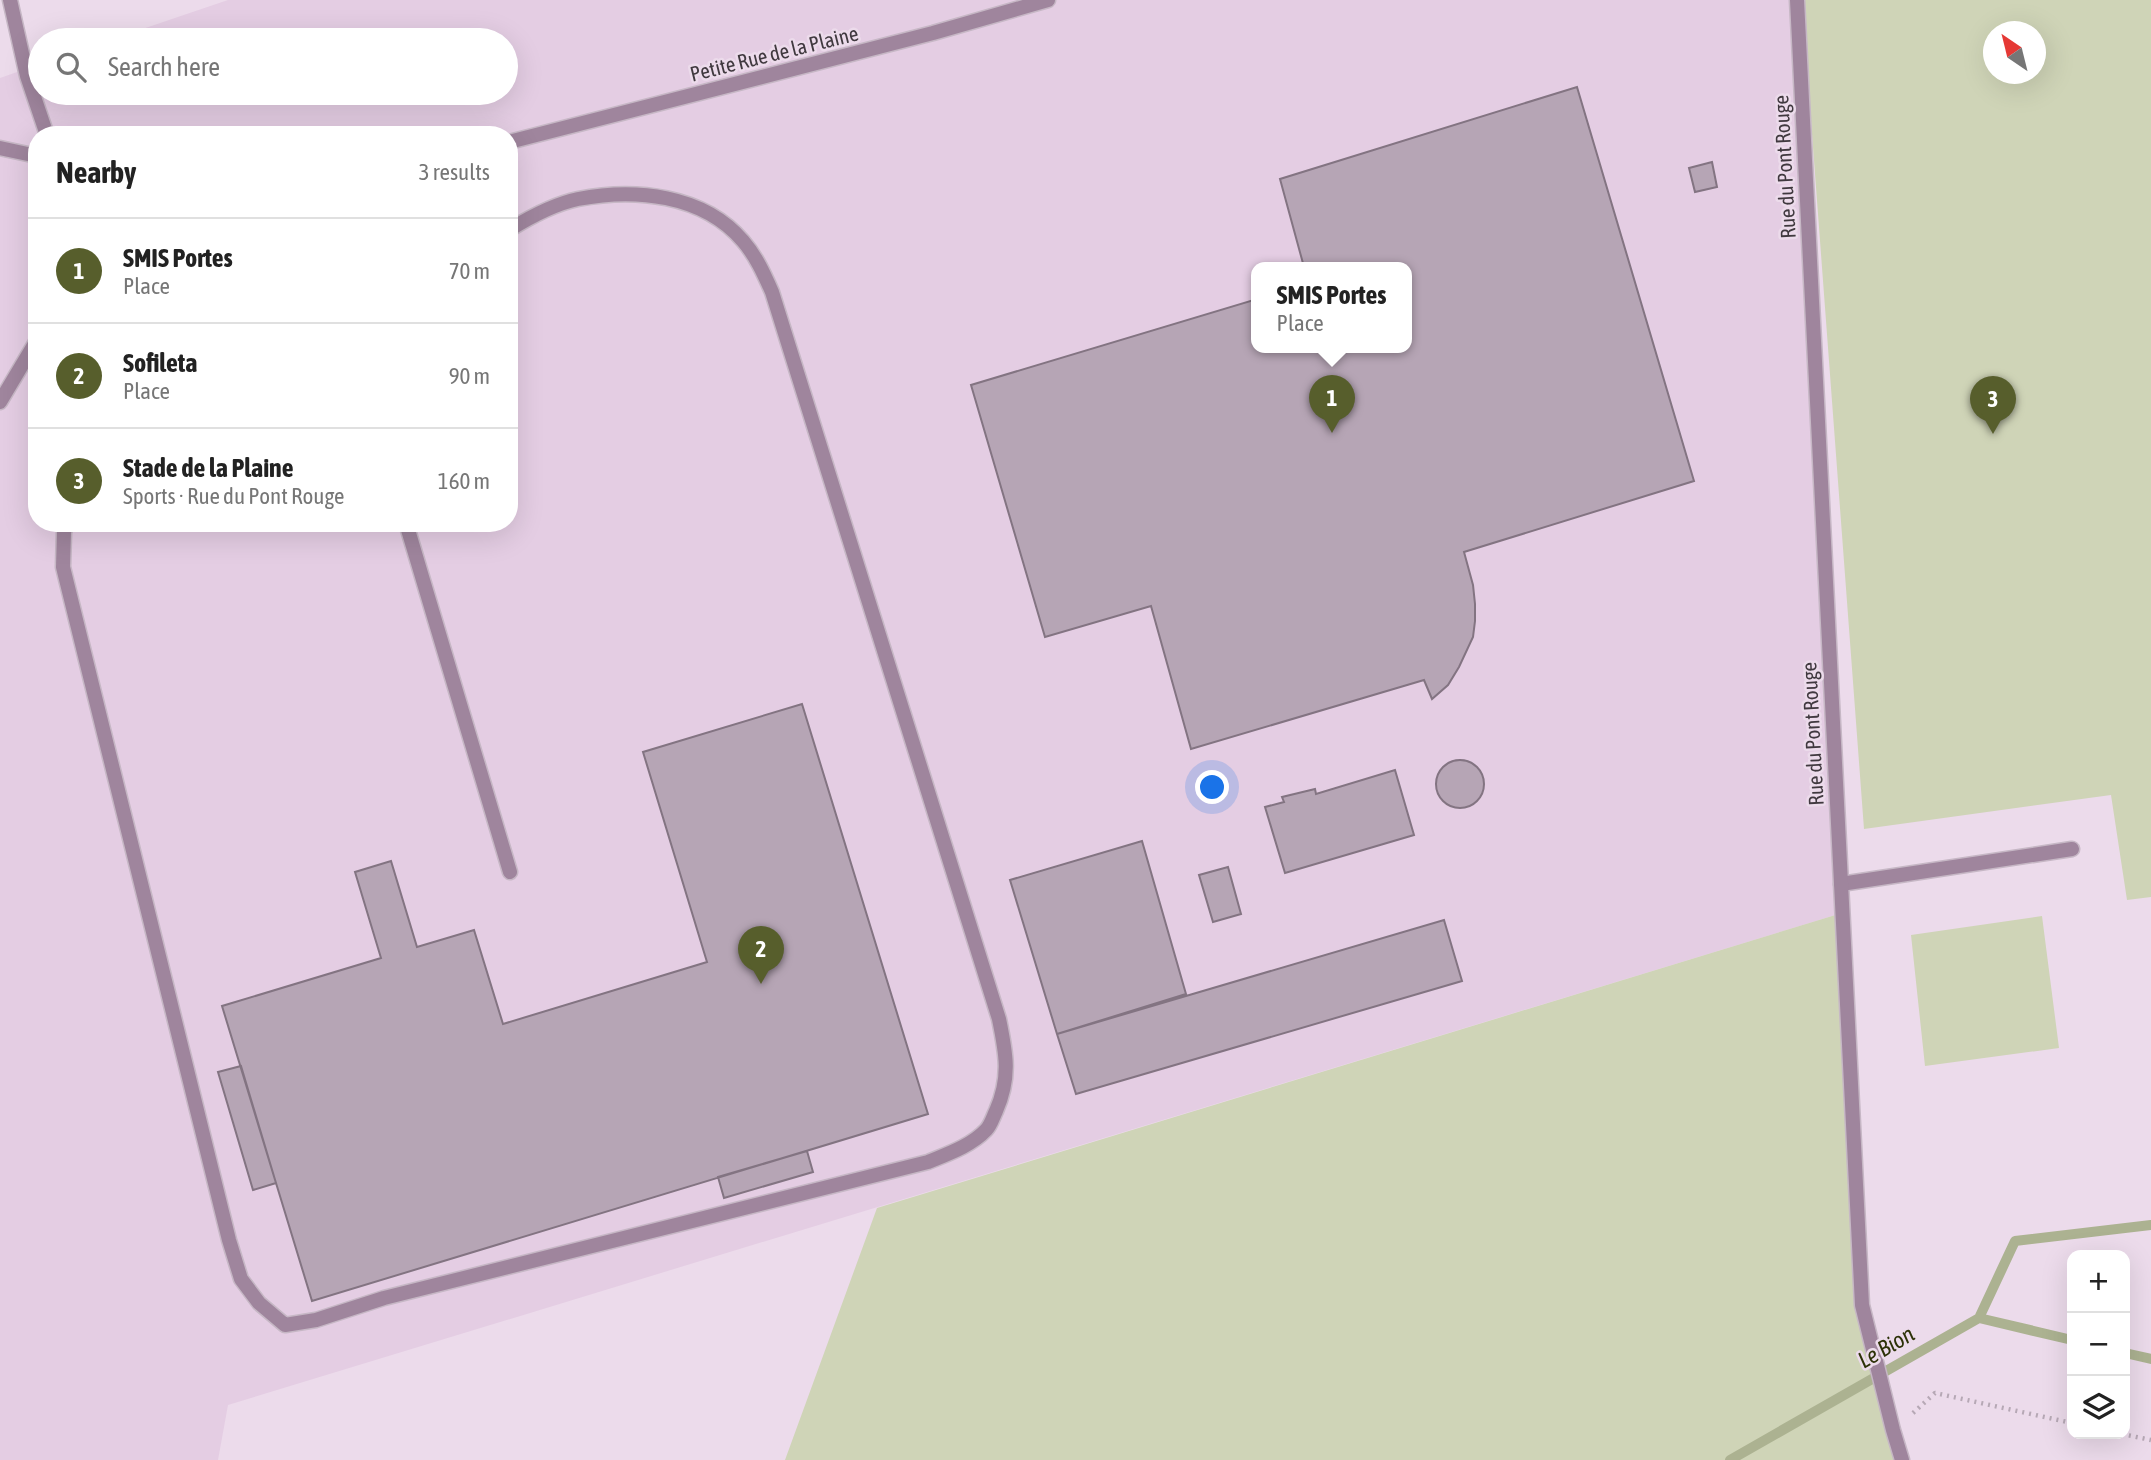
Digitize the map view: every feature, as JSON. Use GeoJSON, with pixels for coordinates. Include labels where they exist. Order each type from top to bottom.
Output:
{"type":"FeatureCollection","features":[{"type":"Feature","properties":{"kind":"street"},"geometry":{"type":"LineString","coordinates":[[10,0],[28,79]]}},
{"type":"Feature","properties":{"kind":"street","name":"Petite Rue de la Plaine"},"geometry":{"type":"LineString","coordinates":[[518,140],[933,33],[1048,0]]}},
{"type":"Feature","properties":{"kind":"street","name":"Rue du Pont Rouge"},"geometry":{"type":"LineString","coordinates":[[1797,0],[1862,1305],[1902,1460]]}},
{"type":"Feature","properties":{"kind":"street"},"geometry":{"type":"LineString","coordinates":[[37,105],[44,126]]}},
{"type":"Feature","properties":{"kind":"street"},"geometry":{"type":"LineString","coordinates":[[0,148],[28,154]]}},
{"type":"Feature","properties":{"kind":"street"},"geometry":{"type":"LineString","coordinates":[[64,532],[63,567],[229,1240],[241,1279],[259,1303],[285,1325],[316,1320],[384,1298],[928,1162],[961,1148],[988,1129],[1001,1100],[1007,1072],[999,1018],[772,292],[762,269],[742,240],[714,216],[656,195],[576,199],[531,216],[518,224]]}},
{"type":"Feature","properties":{"kind":"street"},"geometry":{"type":"LineString","coordinates":[[0,402],[28,355]]}},
{"type":"Feature","properties":{"kind":"street"},"geometry":{"type":"LineString","coordinates":[[409,532],[510,872]]}},
{"type":"Feature","properties":{"kind":"street"},"geometry":{"type":"LineString","coordinates":[[1841,884],[2072,849]]}},
{"type":"Feature","properties":{"kind":"path"},"geometry":{"type":"LineString","coordinates":[[1893,1430],[1935,1393],[2067,1422]]}},
{"type":"Feature","properties":{"kind":"path"},"geometry":{"type":"LineString","coordinates":[[2130,1436],[2151,1440]]}},
{"type":"Feature","properties":{"kind":"shaded area"},"geometry":{"type":"Polygon","coordinates":[[[228,0],[1797,0],[1842,913],[228,1405],[218,1460],[0,1460],[0,78],[28,68],[28,105],[518,105],[518,28],[145,28],[228,0]]]}},
{"type":"Feature","properties":{"kind":"green space"},"geometry":{"type":"Polygon","coordinates":[[[1802,0],[2151,0],[2151,897],[2127,900],[2111,795],[1864,829],[1802,0]]]}},
{"type":"Feature","properties":{"kind":"green space"},"geometry":{"type":"Polygon","coordinates":[[[1842,913],[1862,1305],[1908,1460],[785,1460],[877,1208],[1842,913]]]}},
{"type":"Feature","properties":{"kind":"green space"},"geometry":{"type":"Polygon","coordinates":[[[2042,916],[2059,1048],[1925,1066],[1911,935],[2042,916]]]}},
{"type":"Feature","properties":{"kind":"building"},"geometry":{"type":"Polygon","coordinates":[[[1577,87],[1694,481],[1464,552],[1473,585],[1473,637],[1448,685],[1432,699],[1424,680],[1191,749],[1151,606],[1045,637],[971,385],[1251,301],[1251,353],[1412,353],[1412,262],[1303,262],[1280,179],[1577,87]]]}},
{"type":"Feature","properties":{"kind":"building"},"geometry":{"type":"Polygon","coordinates":[[[1712,162],[1717,187],[1695,192],[1689,168],[1712,162]]]}},
{"type":"Feature","properties":{"kind":"building"},"geometry":{"type":"Polygon","coordinates":[[[802,704],[928,1114],[312,1301],[222,1006],[381,958],[355,872],[391,861],[417,947],[474,930],[503,1024],[707,962],[643,752],[802,704]]]}},
{"type":"Feature","properties":{"kind":"building"},"geometry":{"type":"Polygon","coordinates":[[[1460,760],[1477,767],[1484,784],[1477,801],[1460,808],[1443,801],[1436,784],[1443,767],[1460,760]]]}},
{"type":"Feature","properties":{"kind":"building"},"geometry":{"type":"Polygon","coordinates":[[[1395,770],[1414,835],[1285,873],[1265,807],[1284,802],[1282,797],[1315,789],[1316,794],[1395,770]]]}},
{"type":"Feature","properties":{"kind":"building"},"geometry":{"type":"Polygon","coordinates":[[[1142,841],[1186,994],[1057,1034],[1010,880],[1142,841]]]}},
{"type":"Feature","properties":{"kind":"building"},"geometry":{"type":"Polygon","coordinates":[[[1228,867],[1241,914],[1213,922],[1199,875],[1228,867]]]}},
{"type":"Feature","properties":{"kind":"building"},"geometry":{"type":"Polygon","coordinates":[[[1444,920],[1462,981],[1076,1094],[1057,1034],[1444,920]]]}},
{"type":"Feature","properties":{"kind":"building"},"geometry":{"type":"Polygon","coordinates":[[[241,1066],[276,1183],[253,1190],[218,1072],[241,1066]]]}},
{"type":"Feature","properties":{"kind":"building"},"geometry":{"type":"Polygon","coordinates":[[[807,1151],[813,1172],[724,1198],[718,1177],[807,1151]]]}},
{"type":"Feature","properties":{"kind":"waterway"},"geometry":{"type":"LineString","coordinates":[[1979,1318],[2015,1241],[2151,1225]]}},
{"type":"Feature","properties":{"kind":"waterway","name":"Le Bion"},"geometry":{"type":"LineString","coordinates":[[1730,1460],[1979,1318],[2067,1339]]}},
{"type":"Feature","properties":{"kind":"waterway","name":"Le Bion"},"geometry":{"type":"LineString","coordinates":[[2130,1354],[2151,1359]]}},
{"type":"Feature","properties":{"kind":"place","name":"SMIS Portes"},"geometry":{"type":"Point","coordinates":[1332,433]}},
{"type":"Feature","properties":{"kind":"place","name":"Stade de la Plaine"},"geometry":{"type":"Point","coordinates":[1993,434]}},
{"type":"Feature","properties":{"kind":"place","name":"Sofileta"},"geometry":{"type":"Point","coordinates":[761,984]}}]}
